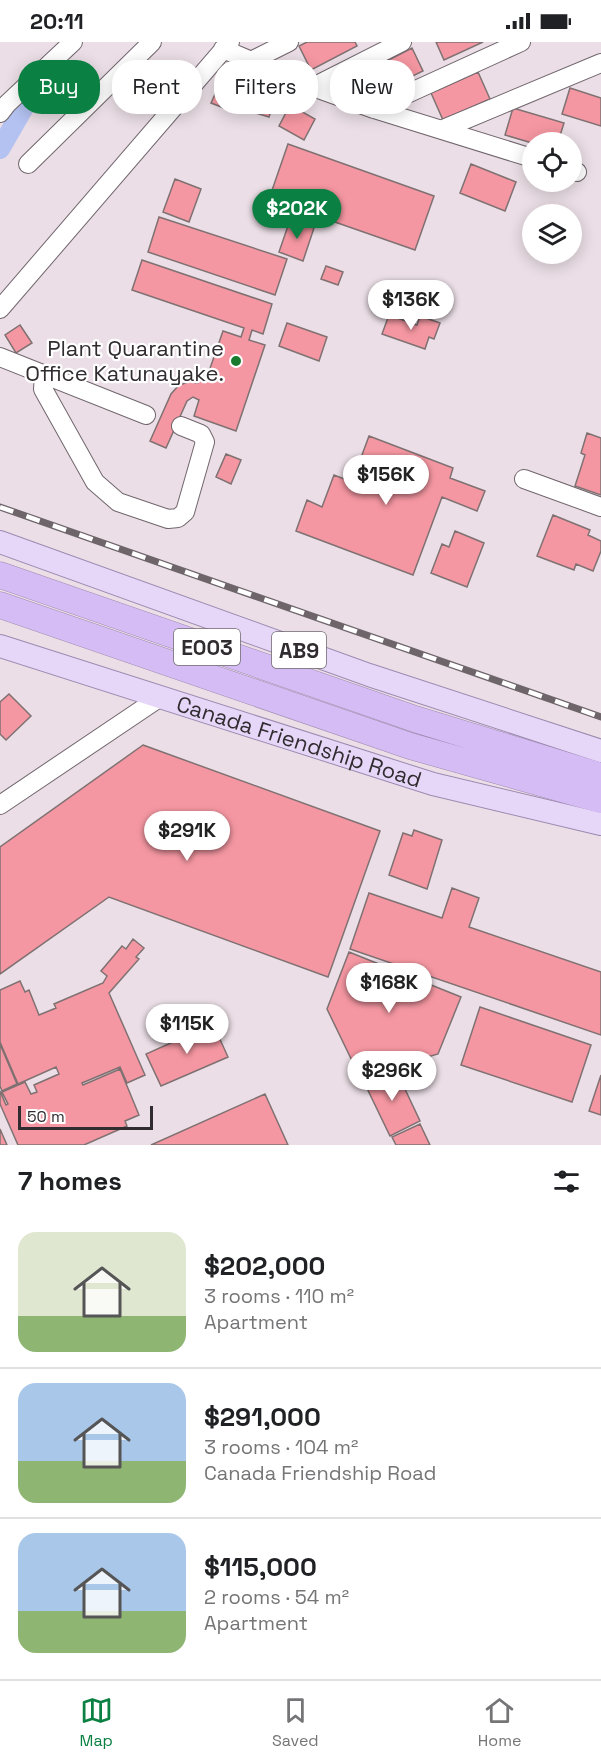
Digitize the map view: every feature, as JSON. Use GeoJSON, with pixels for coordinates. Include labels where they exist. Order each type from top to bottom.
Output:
{"type":"FeatureCollection","features":[{"type":"Feature","properties":{"kind":"highway","name":"E003"},"geometry":{"type":"LineString","coordinates":[[0,575],[415,719],[601,776]]}},
{"type":"Feature","properties":{"kind":"highway","name":"E003"},"geometry":{"type":"LineString","coordinates":[[0,605],[410,746],[601,800]]}},
{"type":"Feature","properties":{"kind":"main road","name":"AB9"},"geometry":{"type":"LineString","coordinates":[[0,542],[369,675],[601,751]]}},
{"type":"Feature","properties":{"kind":"main road","name":"Canada Friendship Road"},"geometry":{"type":"LineString","coordinates":[[0,646],[433,784],[601,824]]}},
{"type":"Feature","properties":{"kind":"street"},"geometry":{"type":"LineString","coordinates":[[0,113],[73,42]]}},
{"type":"Feature","properties":{"kind":"street"},"geometry":{"type":"LineString","coordinates":[[28,164],[152,42]]}},
{"type":"Feature","properties":{"kind":"street"},"geometry":{"type":"LineString","coordinates":[[0,309],[226,46],[253,60],[289,42]]}},
{"type":"Feature","properties":{"kind":"street"},"geometry":{"type":"LineString","coordinates":[[318,84],[402,42]]}},
{"type":"Feature","properties":{"kind":"street"},"geometry":{"type":"LineString","coordinates":[[415,90],[521,42]]}},
{"type":"Feature","properties":{"kind":"street"},"geometry":{"type":"LineString","coordinates":[[443,129],[601,63]]}},
{"type":"Feature","properties":{"kind":"street"},"geometry":{"type":"LineString","coordinates":[[391,114],[522,155]]}},
{"type":"Feature","properties":{"kind":"street"},"geometry":{"type":"LineString","coordinates":[[0,357],[146,415]]}},
{"type":"Feature","properties":{"kind":"street"},"geometry":{"type":"LineString","coordinates":[[44,374],[43,389],[95,482],[118,502],[168,519],[178,518],[185,512],[205,442],[201,434],[181,426]]}},
{"type":"Feature","properties":{"kind":"street"},"geometry":{"type":"LineString","coordinates":[[524,479],[601,507]]}},
{"type":"Feature","properties":{"kind":"street"},"geometry":{"type":"LineString","coordinates":[[0,805],[159,698]]}},
{"type":"Feature","properties":{"kind":"building"},"geometry":{"type":"Polygon","coordinates":[[[307,42],[355,42],[357,46],[318,66],[318,60],[306,60],[299,46],[307,42]]]}},
{"type":"Feature","properties":{"kind":"building"},"geometry":{"type":"Polygon","coordinates":[[[436,42],[483,42],[444,60],[436,42]]]}},
{"type":"Feature","properties":{"kind":"building"},"geometry":{"type":"Polygon","coordinates":[[[412,48],[423,71],[415,75],[415,60],[389,60],[412,48]]]}},
{"type":"Feature","properties":{"kind":"building"},"geometry":{"type":"Polygon","coordinates":[[[478,72],[490,99],[443,120],[431,93],[478,72]]]}},
{"type":"Feature","properties":{"kind":"building"},"geometry":{"type":"Polygon","coordinates":[[[570,88],[601,98],[601,126],[562,114],[570,88]]]}},
{"type":"Feature","properties":{"kind":"building"},"geometry":{"type":"Polygon","coordinates":[[[513,108],[564,123],[561,132],[522,132],[522,140],[505,135],[513,108]]]}},
{"type":"Feature","properties":{"kind":"building"},"geometry":{"type":"Polygon","coordinates":[[[285,114],[306,114],[315,119],[304,140],[279,126],[285,114]]]}},
{"type":"Feature","properties":{"kind":"building"},"geometry":{"type":"Polygon","coordinates":[[[288,144],[434,196],[415,250],[269,199],[288,144]]]}},
{"type":"Feature","properties":{"kind":"building"},"geometry":{"type":"Polygon","coordinates":[[[471,164],[516,182],[505,211],[460,193],[471,164]]]}},
{"type":"Feature","properties":{"kind":"building"},"geometry":{"type":"Polygon","coordinates":[[[175,179],[201,189],[189,222],[163,212],[175,179]]]}},
{"type":"Feature","properties":{"kind":"building"},"geometry":{"type":"Polygon","coordinates":[[[159,217],[287,259],[275,295],[148,252],[159,217]]]}},
{"type":"Feature","properties":{"kind":"building"},"geometry":{"type":"Polygon","coordinates":[[[290,220],[314,228],[303,261],[279,252],[290,220]]]}},
{"type":"Feature","properties":{"kind":"building","name":"Plant Quarantine Office Katunayake."},"geometry":{"type":"Polygon","coordinates":[[[142,260],[272,304],[263,334],[252,330],[249,340],[265,345],[236,431],[194,416],[199,400],[193,397],[187,401],[166,448],[150,441],[171,394],[179,385],[189,382],[198,383],[200,377],[206,380],[223,331],[241,337],[244,328],[132,290],[142,260]]]}},
{"type":"Feature","properties":{"kind":"building"},"geometry":{"type":"Polygon","coordinates":[[[326,266],[343,272],[338,285],[321,279],[326,266]]]}},
{"type":"Feature","properties":{"kind":"building"},"geometry":{"type":"Polygon","coordinates":[[[389,315],[417,325],[420,316],[440,323],[434,339],[429,337],[425,349],[382,334],[389,315]]]}},
{"type":"Feature","properties":{"kind":"building"},"geometry":{"type":"Polygon","coordinates":[[[287,323],[327,337],[319,361],[279,346],[287,323]]]}},
{"type":"Feature","properties":{"kind":"building"},"geometry":{"type":"Polygon","coordinates":[[[20,325],[32,343],[16,353],[5,335],[20,325]]]}},
{"type":"Feature","properties":{"kind":"building"},"geometry":{"type":"Polygon","coordinates":[[[587,433],[601,438],[601,495],[575,486],[585,455],[581,453],[587,433]]]}},
{"type":"Feature","properties":{"kind":"building"},"geometry":{"type":"Polygon","coordinates":[[[369,436],[453,468],[450,478],[485,491],[477,511],[442,497],[413,575],[296,531],[307,500],[322,507],[334,475],[352,482],[369,436]]]}},
{"type":"Feature","properties":{"kind":"building"},"geometry":{"type":"Polygon","coordinates":[[[226,454],[241,460],[231,484],[216,477],[226,454]]]}},
{"type":"Feature","properties":{"kind":"building"},"geometry":{"type":"Polygon","coordinates":[[[553,515],[590,530],[588,535],[601,541],[601,551],[593,571],[576,564],[574,570],[537,556],[553,515]]]}},
{"type":"Feature","properties":{"kind":"building"},"geometry":{"type":"Polygon","coordinates":[[[455,531],[484,543],[467,587],[431,573],[442,544],[449,547],[455,531]]]}},
{"type":"Feature","properties":{"kind":"building"},"geometry":{"type":"Polygon","coordinates":[[[9,694],[31,716],[6,740],[0,734],[0,702],[9,694]]]}},
{"type":"Feature","properties":{"kind":"building"},"geometry":{"type":"Polygon","coordinates":[[[143,745],[380,831],[328,977],[109,897],[0,974],[0,847],[143,745]]]}},
{"type":"Feature","properties":{"kind":"building"},"geometry":{"type":"Polygon","coordinates":[[[414,830],[442,840],[427,889],[389,875],[403,833],[412,836],[414,830]]]}},
{"type":"Feature","properties":{"kind":"building"},"geometry":{"type":"Polygon","coordinates":[[[452,888],[479,898],[469,927],[601,972],[601,1035],[350,949],[369,893],[442,918],[452,888]]]}},
{"type":"Feature","properties":{"kind":"building"},"geometry":{"type":"Polygon","coordinates":[[[133,939],[144,948],[136,957],[139,959],[109,993],[145,1075],[127,1083],[120,1067],[82,1083],[83,1085],[120,1069],[139,1115],[125,1121],[127,1126],[84,1145],[18,1145],[0,1104],[0,1091],[6,1105],[8,1104],[2,1092],[25,1082],[31,1094],[37,1092],[34,1085],[59,1074],[56,1067],[18,1084],[0,1042],[0,990],[20,981],[25,992],[29,990],[39,1015],[56,1008],[54,1004],[103,983],[107,976],[101,971],[122,946],[126,949],[133,939]]]}},
{"type":"Feature","properties":{"kind":"building"},"geometry":{"type":"Polygon","coordinates":[[[349,952],[461,997],[438,1054],[394,1067],[372,1063],[357,1071],[327,1009],[349,952]]]}},
{"type":"Feature","properties":{"kind":"building"},"geometry":{"type":"Polygon","coordinates":[[[480,1007],[591,1045],[572,1102],[461,1065],[480,1007]]]}},
{"type":"Feature","properties":{"kind":"building"},"geometry":{"type":"Polygon","coordinates":[[[213,1024],[228,1057],[161,1086],[146,1054],[213,1024]]]}},
{"type":"Feature","properties":{"kind":"building"},"geometry":{"type":"Polygon","coordinates":[[[0,1044],[17,1084],[2,1091],[0,1086],[0,1044]]]}},
{"type":"Feature","properties":{"kind":"building"},"geometry":{"type":"Polygon","coordinates":[[[395,1068],[420,1121],[390,1136],[364,1082],[395,1068]]]}},
{"type":"Feature","properties":{"kind":"building"},"geometry":{"type":"Polygon","coordinates":[[[601,1075],[601,1115],[589,1111],[601,1075]]]}},
{"type":"Feature","properties":{"kind":"building"},"geometry":{"type":"Polygon","coordinates":[[[265,1094],[288,1145],[151,1145],[265,1094]]]}},
{"type":"Feature","properties":{"kind":"building"},"geometry":{"type":"Polygon","coordinates":[[[420,1124],[430,1145],[396,1145],[392,1137],[420,1124]]]}},
{"type":"Feature","properties":{"kind":"building"},"geometry":{"type":"Polygon","coordinates":[[[0,1129],[7,1145],[0,1145],[0,1129]]]}},
{"type":"Feature","properties":{"kind":"waterway"},"geometry":{"type":"LineString","coordinates":[[0,149],[20,114]]}},
{"type":"Feature","properties":{"kind":"railway"},"geometry":{"type":"LineString","coordinates":[[0,507],[601,717]]}},
{"type":"Feature","properties":{"kind":"place","name":"Plant Quarantine Office Katunayake."},"geometry":{"type":"Point","coordinates":[236,361]}}]}
